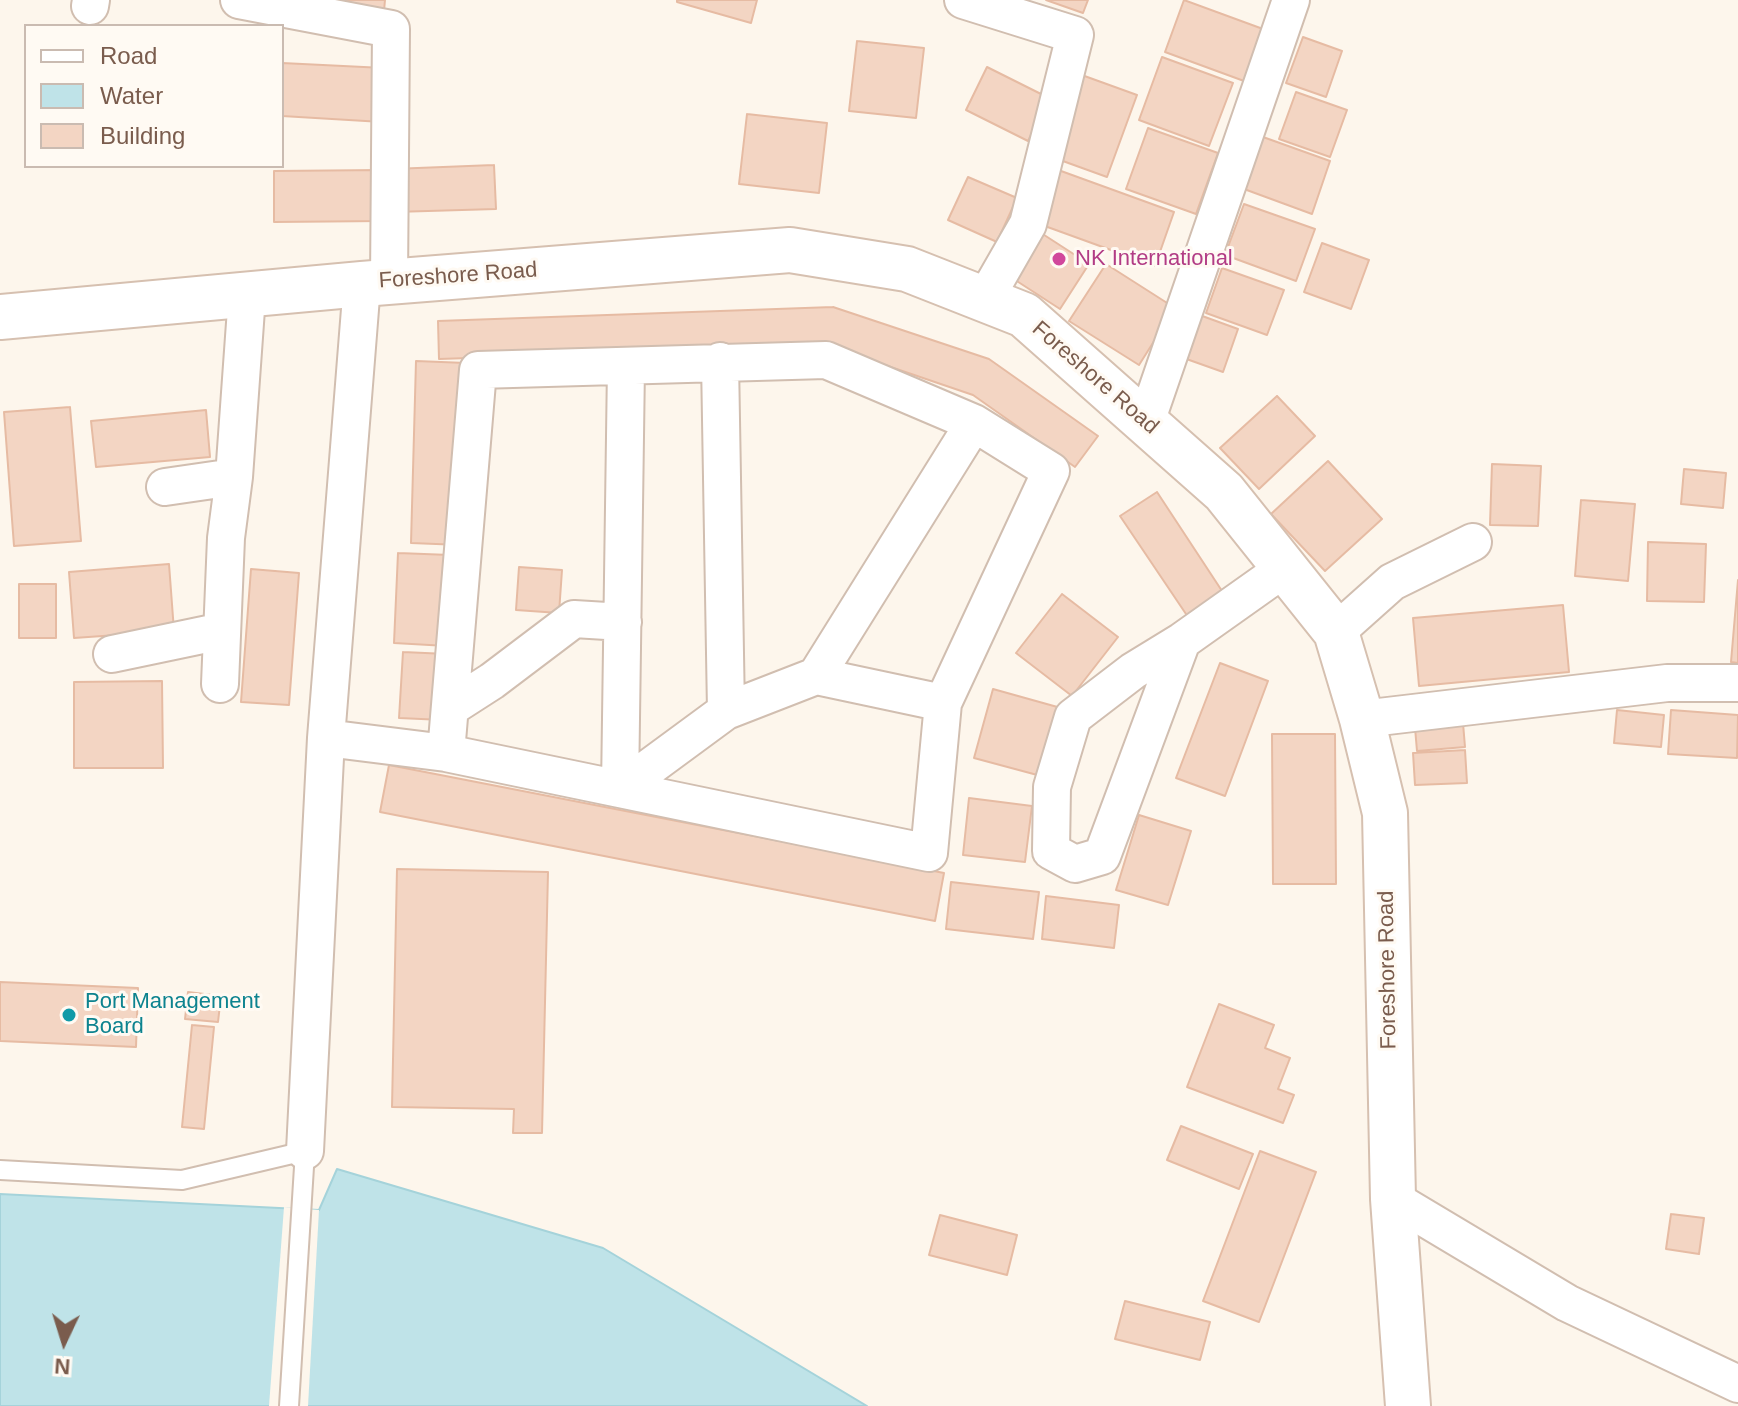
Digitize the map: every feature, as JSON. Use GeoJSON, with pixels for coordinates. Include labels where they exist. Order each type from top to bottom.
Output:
{"type":"FeatureCollection","features":[{"type":"Feature","properties":{"kind":"main road","name":"Foreshore Road"},"geometry":{"type":"LineString","coordinates":[[0,317],[376,282],[790,250],[907,269],[1024,315],[1224,492],[1336,632],[1385,813],[1393,1199],[1408,1406]]}},
{"type":"Feature","properties":{"kind":"street"},"geometry":{"type":"LineString","coordinates":[[239,0],[391,29],[376,282],[326,738],[305,1151]]}},
{"type":"Feature","properties":{"kind":"street"},"geometry":{"type":"LineString","coordinates":[[963,0],[1075,35],[1028,224],[985,299]]}},
{"type":"Feature","properties":{"kind":"street"},"geometry":{"type":"LineString","coordinates":[[1146,422],[1291,0]]}},
{"type":"Feature","properties":{"kind":"street"},"geometry":{"type":"LineString","coordinates":[[220,684],[226,538],[234,477],[247,295]]}},
{"type":"Feature","properties":{"kind":"street"},"geometry":{"type":"LineString","coordinates":[[326,738],[446,753],[929,853],[943,703],[1051,471],[974,423],[826,360],[478,370],[446,753]]}},
{"type":"Feature","properties":{"kind":"street"},"geometry":{"type":"LineString","coordinates":[[720,361],[726,711]]}},
{"type":"Feature","properties":{"kind":"street"},"geometry":{"type":"LineString","coordinates":[[620,789],[626,366]]}},
{"type":"Feature","properties":{"kind":"street"},"geometry":{"type":"LineString","coordinates":[[816,676],[974,423]]}},
{"type":"Feature","properties":{"kind":"street"},"geometry":{"type":"LineString","coordinates":[[165,487],[234,477]]}},
{"type":"Feature","properties":{"kind":"street"},"geometry":{"type":"LineString","coordinates":[[1336,632],[1392,582],[1473,542]]}},
{"type":"Feature","properties":{"kind":"street"},"geometry":{"type":"LineString","coordinates":[[1182,641],[1102,856],[1075,864],[1051,851],[1052,787],[1073,717],[1133,671],[1182,641],[1285,568]]}},
{"type":"Feature","properties":{"kind":"street"},"geometry":{"type":"LineString","coordinates":[[450,708],[492,681],[574,619],[623,622]]}},
{"type":"Feature","properties":{"kind":"street"},"geometry":{"type":"LineString","coordinates":[[112,654],[222,631]]}},
{"type":"Feature","properties":{"kind":"street"},"geometry":{"type":"LineString","coordinates":[[620,789],[726,711],[816,676],[943,703]]}},
{"type":"Feature","properties":{"kind":"street"},"geometry":{"type":"LineString","coordinates":[[1362,719],[1667,683],[1738,683]]}},
{"type":"Feature","properties":{"kind":"street"},"geometry":{"type":"LineString","coordinates":[[1393,1199],[1567,1303],[1738,1384]]}},
{"type":"Feature","properties":{"kind":"lane"},"geometry":{"type":"LineString","coordinates":[[0,1170],[182,1180],[305,1151],[289,1406]]}},
{"type":"Feature","properties":{"kind":"water"},"geometry":{"type":"Polygon","coordinates":[[[337,1169],[603,1248],[867,1406],[0,1406],[0,1194],[319,1210],[337,1169]]]}},
{"type":"Feature","properties":{"kind":"pier"},"geometry":{"type":"Polygon","coordinates":[[[284,1207],[319,1210],[308,1406],[269,1406],[284,1207]]]}},
{"type":"Feature","properties":{"kind":"building"},"geometry":{"type":"Polygon","coordinates":[[[341,0],[385,0],[384,11],[340,5],[341,0]]]}},
{"type":"Feature","properties":{"kind":"building"},"geometry":{"type":"Polygon","coordinates":[[[677,0],[757,0],[751,23],[677,0]]]}},
{"type":"Feature","properties":{"kind":"building"},"geometry":{"type":"Polygon","coordinates":[[[1046,0],[1088,0],[1083,13],[1046,0]]]}},
{"type":"Feature","properties":{"kind":"building"},"geometry":{"type":"Polygon","coordinates":[[[1184,0],[1263,29],[1244,81],[1165,52],[1184,0]]]}},
{"type":"Feature","properties":{"kind":"building"},"geometry":{"type":"Polygon","coordinates":[[[1303,37],[1342,51],[1326,97],[1286,83],[1303,37]]]}},
{"type":"Feature","properties":{"kind":"building"},"geometry":{"type":"Polygon","coordinates":[[[857,41],[924,48],[916,118],[849,111],[857,41]]]}},
{"type":"Feature","properties":{"kind":"building"},"geometry":{"type":"Polygon","coordinates":[[[1162,57],[1233,83],[1209,146],[1139,120],[1162,57]]]}},
{"type":"Feature","properties":{"kind":"building"},"geometry":{"type":"Polygon","coordinates":[[[284,63],[384,68],[382,122],[284,116],[284,63]]]}},
{"type":"Feature","properties":{"kind":"building"},"geometry":{"type":"Polygon","coordinates":[[[987,67],[1049,98],[1028,141],[966,110],[987,67]]]}},
{"type":"Feature","properties":{"kind":"building"},"geometry":{"type":"Polygon","coordinates":[[[1079,74],[1137,95],[1107,177],[1049,156],[1079,74]]]}},
{"type":"Feature","properties":{"kind":"building"},"geometry":{"type":"Polygon","coordinates":[[[1296,92],[1347,110],[1330,157],[1279,139],[1296,92]]]}},
{"type":"Feature","properties":{"kind":"building"},"geometry":{"type":"Polygon","coordinates":[[[747,114],[827,123],[819,193],[739,184],[747,114]]]}},
{"type":"Feature","properties":{"kind":"building"},"geometry":{"type":"Polygon","coordinates":[[[1148,128],[1218,153],[1196,214],[1126,189],[1148,128]]]}},
{"type":"Feature","properties":{"kind":"building"},"geometry":{"type":"Polygon","coordinates":[[[1263,137],[1330,161],[1312,214],[1244,189],[1263,137]]]}},
{"type":"Feature","properties":{"kind":"building"},"geometry":{"type":"Polygon","coordinates":[[[494,165],[496,209],[394,212],[392,169],[494,165]]]}},
{"type":"Feature","properties":{"kind":"building"},"geometry":{"type":"Polygon","coordinates":[[[1050,167],[1174,212],[1155,266],[1031,221],[1050,167]]]}},
{"type":"Feature","properties":{"kind":"building"},"geometry":{"type":"Polygon","coordinates":[[[382,170],[382,221],[274,222],[274,171],[382,170]]]}},
{"type":"Feature","properties":{"kind":"building"},"geometry":{"type":"Polygon","coordinates":[[[968,177],[1017,198],[997,242],[948,220],[968,177]]]}},
{"type":"Feature","properties":{"kind":"building"},"geometry":{"type":"Polygon","coordinates":[[[1244,204],[1315,229],[1296,281],[1225,255],[1244,204]]]}},
{"type":"Feature","properties":{"kind":"building"},"geometry":{"type":"Polygon","coordinates":[[[1038,231],[1089,264],[1060,309],[1009,276],[1038,231]]]}},
{"type":"Feature","properties":{"kind":"building"},"geometry":{"type":"Polygon","coordinates":[[[1322,243],[1369,260],[1351,309],[1304,292],[1322,243]]]}},
{"type":"Feature","properties":{"kind":"building"},"geometry":{"type":"Polygon","coordinates":[[[1106,264],[1175,308],[1139,365],[1069,321],[1106,264]]]}},
{"type":"Feature","properties":{"kind":"building"},"geometry":{"type":"Polygon","coordinates":[[[1222,268],[1284,290],[1267,335],[1206,313],[1222,268]]]}},
{"type":"Feature","properties":{"kind":"building"},"geometry":{"type":"Polygon","coordinates":[[[833,307],[989,359],[1098,436],[1075,467],[973,395],[829,346],[439,359],[438,321],[833,307]]]}},
{"type":"Feature","properties":{"kind":"building"},"geometry":{"type":"Polygon","coordinates":[[[1194,313],[1238,329],[1223,372],[1178,356],[1194,313]]]}},
{"type":"Feature","properties":{"kind":"building"},"geometry":{"type":"Polygon","coordinates":[[[416,361],[466,363],[461,545],[411,543],[416,361]]]}},
{"type":"Feature","properties":{"kind":"building"},"geometry":{"type":"Polygon","coordinates":[[[1277,396],[1315,436],[1259,489],[1220,448],[1277,396]]]}},
{"type":"Feature","properties":{"kind":"building"},"geometry":{"type":"Polygon","coordinates":[[[70,407],[81,541],[14,546],[4,412],[70,407]]]}},
{"type":"Feature","properties":{"kind":"building"},"geometry":{"type":"Polygon","coordinates":[[[206,410],[210,457],[96,467],[91,421],[206,410]]]}},
{"type":"Feature","properties":{"kind":"building"},"geometry":{"type":"Polygon","coordinates":[[[1328,461],[1382,519],[1325,571],[1271,514],[1328,461]]]}},
{"type":"Feature","properties":{"kind":"building"},"geometry":{"type":"Polygon","coordinates":[[[1492,464],[1541,466],[1538,526],[1490,525],[1492,464]]]}},
{"type":"Feature","properties":{"kind":"building"},"geometry":{"type":"Polygon","coordinates":[[[1684,469],[1726,473],[1723,508],[1681,504],[1684,469]]]}},
{"type":"Feature","properties":{"kind":"building"},"geometry":{"type":"Polygon","coordinates":[[[1157,492],[1224,594],[1188,617],[1120,516],[1157,492]]]}},
{"type":"Feature","properties":{"kind":"building"},"geometry":{"type":"Polygon","coordinates":[[[1581,500],[1635,504],[1628,581],[1575,576],[1581,500]]]}},
{"type":"Feature","properties":{"kind":"building"},"geometry":{"type":"Polygon","coordinates":[[[1648,542],[1706,544],[1704,602],[1647,601],[1648,542]]]}},
{"type":"Feature","properties":{"kind":"building"},"geometry":{"type":"Polygon","coordinates":[[[398,553],[450,555],[447,646],[394,643],[398,553]]]}},
{"type":"Feature","properties":{"kind":"building"},"geometry":{"type":"Polygon","coordinates":[[[169,564],[174,631],[74,638],[69,572],[169,564]]]}},
{"type":"Feature","properties":{"kind":"building"},"geometry":{"type":"Polygon","coordinates":[[[519,567],[562,570],[559,613],[516,610],[519,567]]]}},
{"type":"Feature","properties":{"kind":"building"},"geometry":{"type":"Polygon","coordinates":[[[251,569],[299,573],[289,705],[241,702],[251,569]]]}},
{"type":"Feature","properties":{"kind":"building"},"geometry":{"type":"Polygon","coordinates":[[[1738,580],[1738,663],[1731,662],[1738,580]]]}},
{"type":"Feature","properties":{"kind":"building"},"geometry":{"type":"Polygon","coordinates":[[[19,584],[56,584],[56,638],[19,638],[19,584]]]}},
{"type":"Feature","properties":{"kind":"building"},"geometry":{"type":"Polygon","coordinates":[[[1062,594],[1118,637],[1072,696],[1016,653],[1062,594]]]}},
{"type":"Feature","properties":{"kind":"building"},"geometry":{"type":"Polygon","coordinates":[[[1563,605],[1569,672],[1419,686],[1413,618],[1563,605]]]}},
{"type":"Feature","properties":{"kind":"building"},"geometry":{"type":"Polygon","coordinates":[[[403,652],[447,654],[443,720],[399,718],[403,652]]]}},
{"type":"Feature","properties":{"kind":"building"},"geometry":{"type":"Polygon","coordinates":[[[1220,663],[1268,681],[1225,796],[1176,778],[1220,663]]]}},
{"type":"Feature","properties":{"kind":"building"},"geometry":{"type":"Polygon","coordinates":[[[162,681],[163,768],[74,768],[74,682],[162,681]]]}},
{"type":"Feature","properties":{"kind":"building"},"geometry":{"type":"Polygon","coordinates":[[[993,689],[1061,708],[1041,776],[974,758],[993,689]]]}},
{"type":"Feature","properties":{"kind":"building"},"geometry":{"type":"Polygon","coordinates":[[[1617,710],[1664,715],[1661,747],[1614,743],[1617,710]]]}},
{"type":"Feature","properties":{"kind":"building"},"geometry":{"type":"Polygon","coordinates":[[[1671,710],[1738,715],[1737,758],[1668,754],[1671,710]]]}},
{"type":"Feature","properties":{"kind":"building"},"geometry":{"type":"Polygon","coordinates":[[[1462,711],[1465,747],[1417,751],[1414,716],[1462,711]]]}},
{"type":"Feature","properties":{"kind":"building"},"geometry":{"type":"Polygon","coordinates":[[[1272,734],[1335,734],[1336,884],[1273,884],[1272,734]]]}},
{"type":"Feature","properties":{"kind":"building"},"geometry":{"type":"Polygon","coordinates":[[[1465,750],[1467,783],[1415,785],[1413,753],[1465,750]]]}},
{"type":"Feature","properties":{"kind":"building"},"geometry":{"type":"Polygon","coordinates":[[[389,765],[944,873],[935,921],[380,812],[389,765]]]}},
{"type":"Feature","properties":{"kind":"building"},"geometry":{"type":"Polygon","coordinates":[[[969,798],[1032,806],[1025,862],[963,855],[969,798]]]}},
{"type":"Feature","properties":{"kind":"building"},"geometry":{"type":"Polygon","coordinates":[[[1139,815],[1191,831],[1168,905],[1116,890],[1139,815]]]}},
{"type":"Feature","properties":{"kind":"building"},"geometry":{"type":"Polygon","coordinates":[[[397,869],[548,872],[542,1133],[513,1133],[514,1109],[392,1107],[397,869]]]}},
{"type":"Feature","properties":{"kind":"building"},"geometry":{"type":"Polygon","coordinates":[[[951,882],[1039,892],[1033,939],[946,929],[951,882]]]}},
{"type":"Feature","properties":{"kind":"building"},"geometry":{"type":"Polygon","coordinates":[[[1046,896],[1119,905],[1114,948],[1042,939],[1046,896]]]}},
{"type":"Feature","properties":{"kind":"building","name":"Port Management Board"},"geometry":{"type":"Polygon","coordinates":[[[0,982],[138,988],[136,1047],[0,1041],[0,982]]]}},
{"type":"Feature","properties":{"kind":"building"},"geometry":{"type":"Polygon","coordinates":[[[188,992],[221,996],[218,1022],[185,1019],[188,992]]]}},
{"type":"Feature","properties":{"kind":"building"},"geometry":{"type":"Polygon","coordinates":[[[1219,1004],[1274,1025],[1265,1048],[1290,1058],[1278,1089],[1294,1095],[1283,1123],[1187,1087],[1219,1004]]]}},
{"type":"Feature","properties":{"kind":"building"},"geometry":{"type":"Polygon","coordinates":[[[192,1025],[214,1027],[204,1129],[182,1127],[192,1025]]]}},
{"type":"Feature","properties":{"kind":"building"},"geometry":{"type":"Polygon","coordinates":[[[1181,1126],[1253,1154],[1239,1189],[1167,1160],[1181,1126]]]}},
{"type":"Feature","properties":{"kind":"building"},"geometry":{"type":"Polygon","coordinates":[[[1260,1151],[1316,1172],[1259,1322],[1203,1301],[1260,1151]]]}},
{"type":"Feature","properties":{"kind":"building"},"geometry":{"type":"Polygon","coordinates":[[[1671,1214],[1704,1218],[1699,1254],[1666,1249],[1671,1214]]]}},
{"type":"Feature","properties":{"kind":"building"},"geometry":{"type":"Polygon","coordinates":[[[940,1215],[1017,1235],[1007,1275],[929,1255],[940,1215]]]}},
{"type":"Feature","properties":{"kind":"building"},"geometry":{"type":"Polygon","coordinates":[[[1125,1301],[1210,1322],[1200,1360],[1115,1339],[1125,1301]]]}},
{"type":"Feature","properties":{"kind":"place","name":"NK International"},"geometry":{"type":"Point","coordinates":[1059,259]}},
{"type":"Feature","properties":{"kind":"place","name":"Port Management Board"},"geometry":{"type":"Point","coordinates":[69,1015]}}]}
